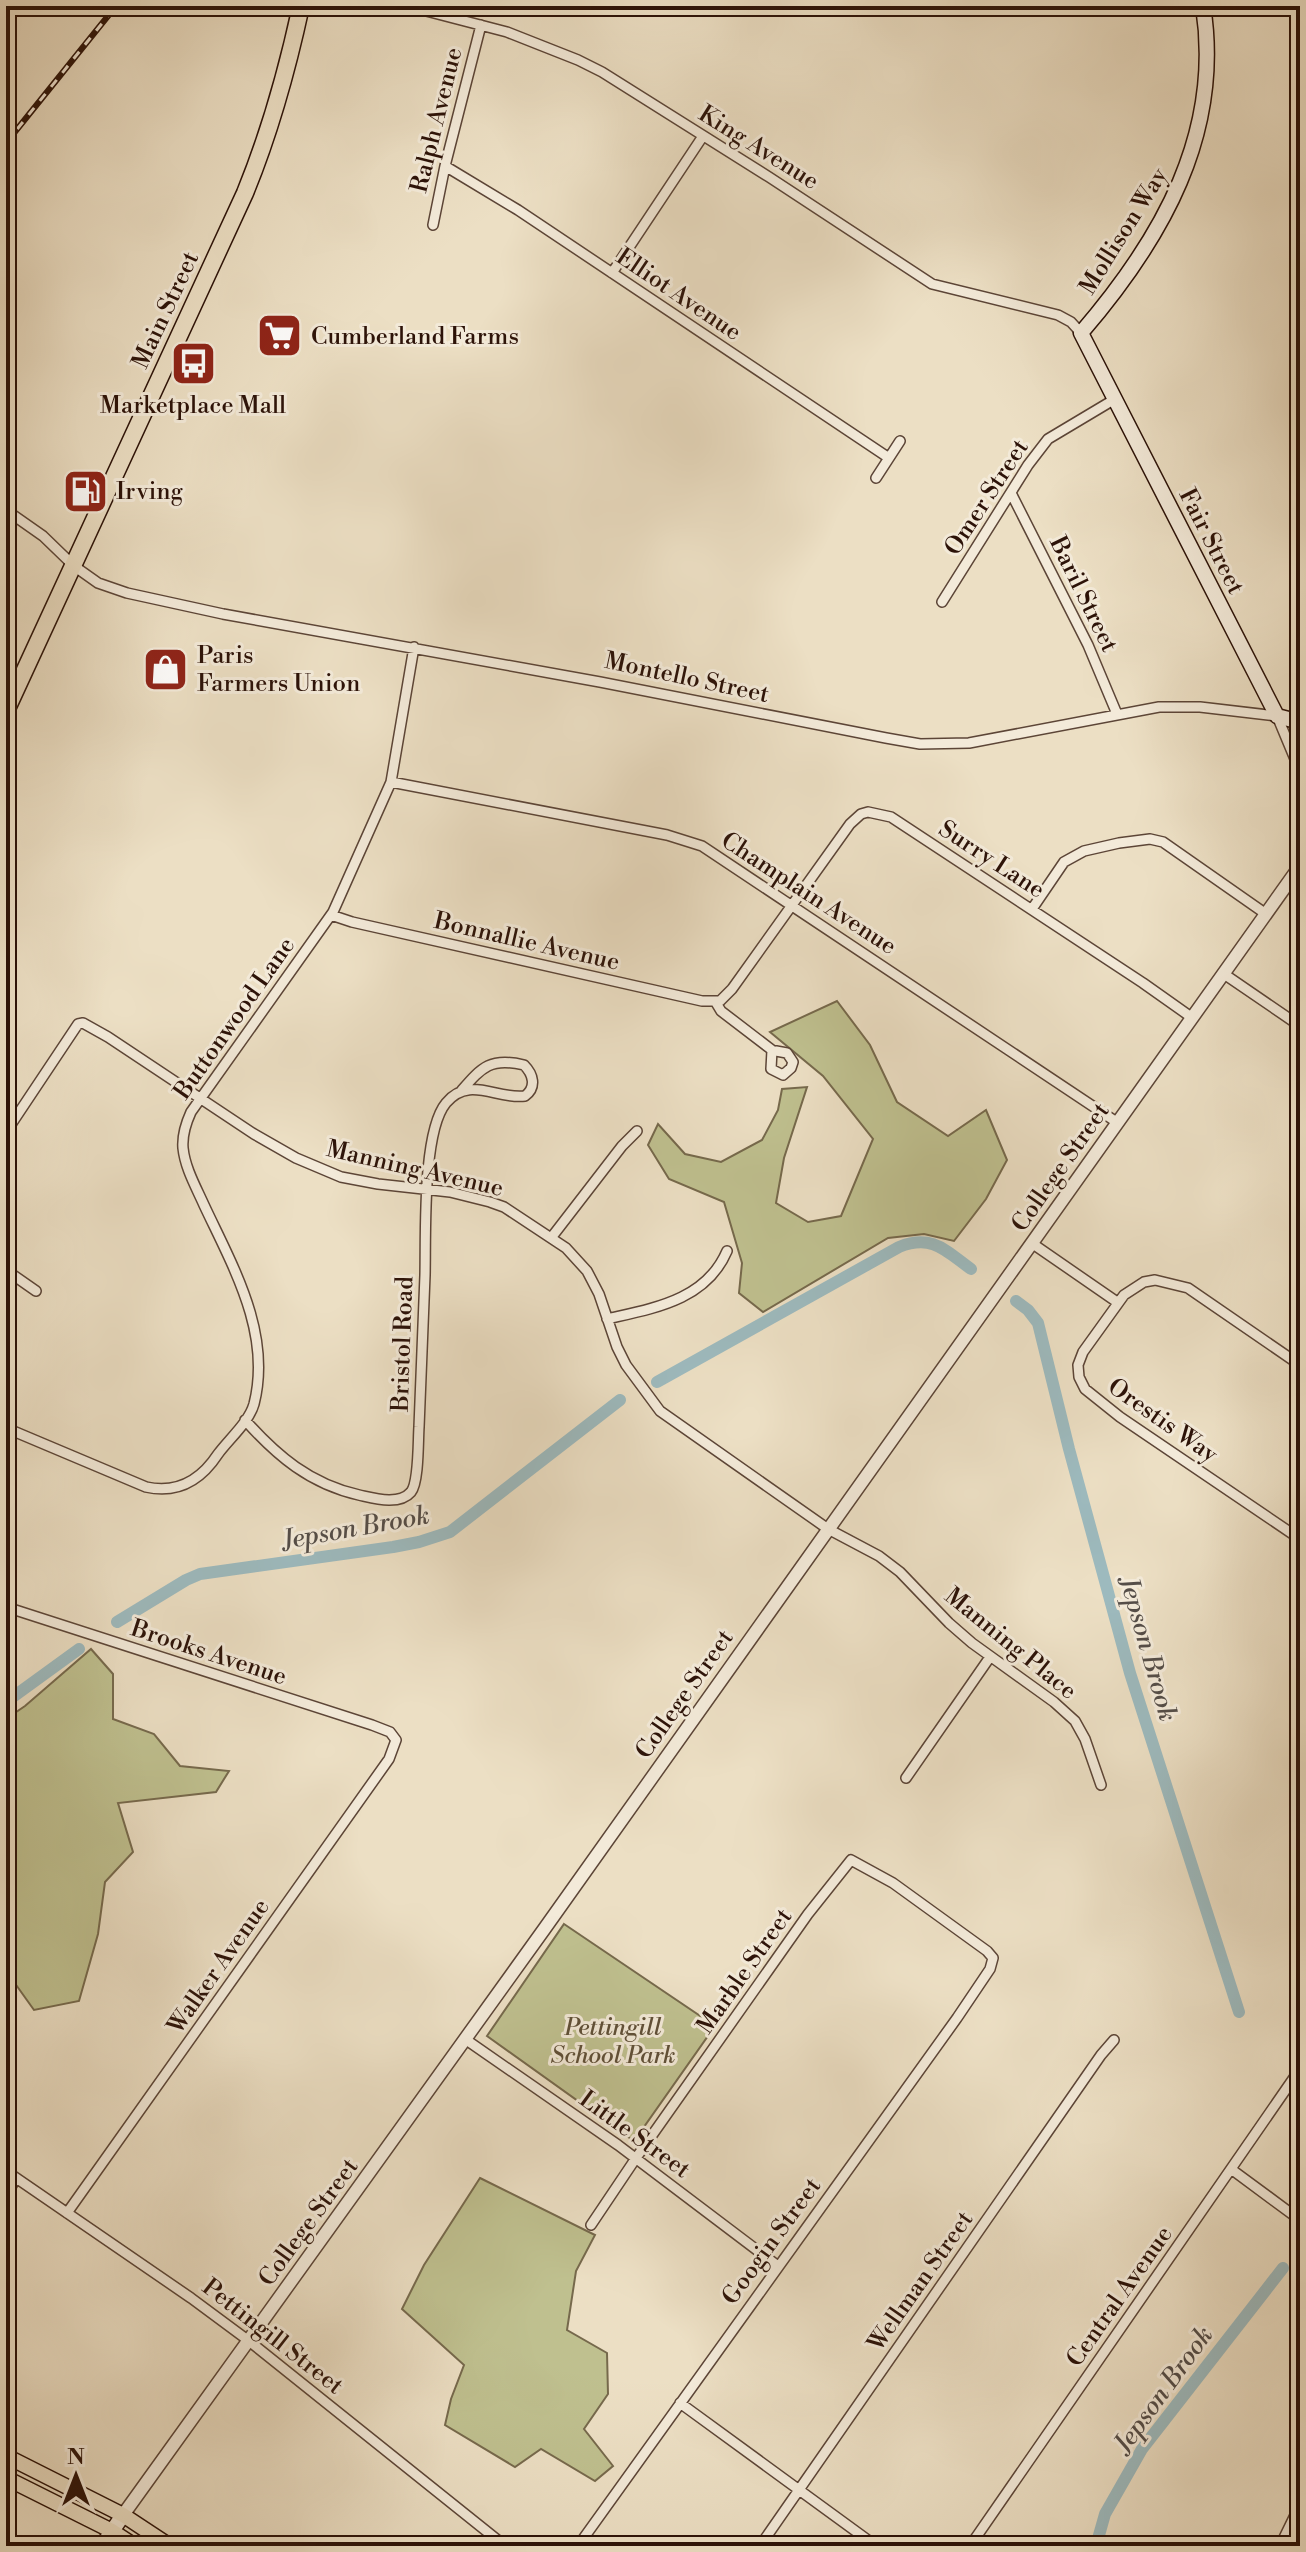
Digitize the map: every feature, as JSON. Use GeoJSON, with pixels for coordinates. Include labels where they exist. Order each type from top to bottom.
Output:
{"type":"FeatureCollection","features":[{"type":"Feature","properties":{"kind":"highway","name":"Main Street"},"geometry":{"type":"LineString","coordinates":[[6,711],[251,178],[271,128],[301,6]]}},
{"type":"Feature","properties":{"kind":"main road","name":"Mollison Way"},"geometry":{"type":"LineString","coordinates":[[1081,333],[1116,290],[1156,229],[1190,161],[1206,83],[1208,59],[1203,6]]}},
{"type":"Feature","properties":{"kind":"main road","name":"Fair Street"},"geometry":{"type":"LineString","coordinates":[[1081,333],[1277,716]]}},
{"type":"Feature","properties":{"kind":"main road","name":"Montello Street"},"geometry":{"type":"LineString","coordinates":[[1277,716],[1300,722]]}},
{"type":"Feature","properties":{"kind":"main road"},"geometry":{"type":"LineString","coordinates":[[6,2456],[123,2515],[170,2546]]}},
{"type":"Feature","properties":{"kind":"main road"},"geometry":{"type":"LineString","coordinates":[[6,2478],[112,2531],[135,2546]]}},
{"type":"Feature","properties":{"kind":"main road","name":"College Street"},"geometry":{"type":"LineString","coordinates":[[102,2546],[123,2515]]}},
{"type":"Feature","properties":{"kind":"street","name":"King Avenue"},"geometry":{"type":"LineString","coordinates":[[407,6],[521,37],[578,60],[703,136],[932,284],[1058,315],[1071,322],[1081,333]]}},
{"type":"Feature","properties":{"kind":"street","name":"Ralph Avenue"},"geometry":{"type":"LineString","coordinates":[[433,225],[481,25]]}},
{"type":"Feature","properties":{"kind":"street"},"geometry":{"type":"LineString","coordinates":[[612,273],[703,136]]}},
{"type":"Feature","properties":{"kind":"street","name":"Elliot Avenue"},"geometry":{"type":"LineString","coordinates":[[445,166],[889,458]]}},
{"type":"Feature","properties":{"kind":"street","name":"Omer Street"},"geometry":{"type":"LineString","coordinates":[[942,602],[1028,465],[1055,432],[1115,399]]}},
{"type":"Feature","properties":{"kind":"street"},"geometry":{"type":"LineString","coordinates":[[876,478],[900,441]]}},
{"type":"Feature","properties":{"kind":"street","name":"Baril Street"},"geometry":{"type":"LineString","coordinates":[[1011,493],[1088,645],[1117,714]]}},
{"type":"Feature","properties":{"kind":"street","name":"Montello Street"},"geometry":{"type":"LineString","coordinates":[[6,510],[43,536],[74,566],[98,583],[127,593],[223,614],[414,647],[920,744],[969,743],[1159,707],[1200,707],[1277,716]]}},
{"type":"Feature","properties":{"kind":"street","name":"Buttonwood Lane"},"geometry":{"type":"LineString","coordinates":[[245,1420],[253,1406],[257,1366],[252,1318],[238,1276],[190,1174],[183,1149],[187,1122],[200,1098],[331,915],[391,782],[414,647]]}},
{"type":"Feature","properties":{"kind":"street","name":"Fair Street"},"geometry":{"type":"LineString","coordinates":[[1277,716],[1300,771]]}},
{"type":"Feature","properties":{"kind":"street","name":"Champlain Avenue"},"geometry":{"type":"LineString","coordinates":[[391,782],[689,841],[792,905],[1118,1123]]}},
{"type":"Feature","properties":{"kind":"street","name":"Surry Lane"},"geometry":{"type":"LineString","coordinates":[[715,1001],[723,999],[732,989],[850,824],[868,812],[891,817],[1191,1017]]}},
{"type":"Feature","properties":{"kind":"street"},"geometry":{"type":"LineString","coordinates":[[1032,909],[1064,862],[1071,857],[1119,843],[1150,839],[1176,849],[1266,914]]}},
{"type":"Feature","properties":{"kind":"street","name":"College Street"},"geometry":{"type":"LineString","coordinates":[[123,2515],[1300,866]]}},
{"type":"Feature","properties":{"kind":"street","name":"Bonnallie Avenue"},"geometry":{"type":"LineString","coordinates":[[331,915],[702,1001],[715,1001]]}},
{"type":"Feature","properties":{"kind":"street"},"geometry":{"type":"LineString","coordinates":[[1224,974],[1300,1026]]}},
{"type":"Feature","properties":{"kind":"street"},"geometry":{"type":"LineString","coordinates":[[715,1001],[721,1011],[772,1050],[771,1069],[783,1075],[793,1062],[787,1053],[776,1051]]}},
{"type":"Feature","properties":{"kind":"street","name":"Manning Avenue"},"geometry":{"type":"LineString","coordinates":[[6,1132],[80,1023],[108,1037],[254,1134],[318,1168],[341,1177],[470,1196],[504,1207],[566,1248],[587,1271],[626,1365],[660,1411],[828,1529]]}},
{"type":"Feature","properties":{"kind":"street","name":"Bristol Road"},"geometry":{"type":"LineString","coordinates":[[245,1420],[279,1456],[331,1486],[386,1499],[406,1496],[414,1484],[427,1190],[438,1118],[446,1103],[490,1063],[524,1065],[532,1079],[532,1088],[525,1096],[482,1089],[462,1090]]}},
{"type":"Feature","properties":{"kind":"street"},"geometry":{"type":"LineString","coordinates":[[551,1238],[637,1131]]}},
{"type":"Feature","properties":{"kind":"street"},"geometry":{"type":"LineString","coordinates":[[1033,1244],[1117,1302],[1144,1282],[1164,1280],[1181,1285],[1300,1365]]}},
{"type":"Feature","properties":{"kind":"street"},"geometry":{"type":"LineString","coordinates":[[607,1319],[680,1300],[714,1274],[727,1251]]}},
{"type":"Feature","properties":{"kind":"street"},"geometry":{"type":"LineString","coordinates":[[6,1270],[36,1291]]}},
{"type":"Feature","properties":{"kind":"street","name":"Orestis Way"},"geometry":{"type":"LineString","coordinates":[[1117,1302],[1083,1352],[1078,1365],[1085,1389],[1120,1417],[1300,1539]]}},
{"type":"Feature","properties":{"kind":"street"},"geometry":{"type":"LineString","coordinates":[[6,1428],[146,1487],[162,1490],[177,1488],[204,1474],[245,1420]]}},
{"type":"Feature","properties":{"kind":"street","name":"Manning Place"},"geometry":{"type":"LineString","coordinates":[[828,1529],[879,1556],[900,1572],[949,1623],[1075,1721],[1085,1739],[1101,1785]]}},
{"type":"Feature","properties":{"kind":"street","name":"Brooks Avenue"},"geometry":{"type":"LineString","coordinates":[[6,1607],[372,1725],[390,1732],[396,1740]]}},
{"type":"Feature","properties":{"kind":"street"},"geometry":{"type":"LineString","coordinates":[[906,1778],[990,1657]]}},
{"type":"Feature","properties":{"kind":"street","name":"Walker Avenue"},"geometry":{"type":"LineString","coordinates":[[67,2213],[389,1759],[396,1740]]}},
{"type":"Feature","properties":{"kind":"street","name":"Marble Street"},"geometry":{"type":"LineString","coordinates":[[591,2225],[808,1914],[851,1860],[893,1883],[993,1958]]}},
{"type":"Feature","properties":{"kind":"street","name":"Googin Street"},"geometry":{"type":"LineString","coordinates":[[578,2546],[957,2018],[990,1969],[993,1958]]}},
{"type":"Feature","properties":{"kind":"street","name":"Little Street"},"geometry":{"type":"LineString","coordinates":[[465,2039],[636,2158],[778,2266]]}},
{"type":"Feature","properties":{"kind":"street","name":"Wellman Street"},"geometry":{"type":"LineString","coordinates":[[760,2546],[1114,2040]]}},
{"type":"Feature","properties":{"kind":"street","name":"Central Avenue"},"geometry":{"type":"LineString","coordinates":[[970,2546],[1300,2069]]}},
{"type":"Feature","properties":{"kind":"street"},"geometry":{"type":"LineString","coordinates":[[1231,2169],[1300,2220]]}},
{"type":"Feature","properties":{"kind":"street","name":"Pettingill Street"},"geometry":{"type":"LineString","coordinates":[[6,2171],[249,2341],[505,2546]]}},
{"type":"Feature","properties":{"kind":"street"},"geometry":{"type":"LineString","coordinates":[[6,2196],[16,2178]]}},
{"type":"Feature","properties":{"kind":"street"},"geometry":{"type":"LineString","coordinates":[[680,2403],[876,2546]]}},
{"type":"Feature","properties":{"kind":"street"},"geometry":{"type":"LineString","coordinates":[[1280,2546],[1300,2505]]}},
{"type":"Feature","properties":{"kind":"street"},"geometry":{"type":"LineString","coordinates":[[1286,2546],[1300,2536]]}},
{"type":"Feature","properties":{"kind":"green space"},"geometry":{"type":"Polygon","coordinates":[[[837,1001],[870,1045],[897,1102],[948,1136],[986,1110],[1007,1160],[986,1199],[954,1241],[924,1234],[888,1238],[763,1312],[739,1293],[742,1263],[724,1202],[669,1179],[648,1145],[658,1124],[685,1154],[721,1162],[762,1140],[778,1110],[782,1089],[807,1087],[784,1158],[776,1203],[808,1222],[841,1216],[873,1139],[823,1076],[770,1032],[837,1001]]]}},
{"type":"Feature","properties":{"kind":"green space"},"geometry":{"type":"Polygon","coordinates":[[[91,1649],[113,1674],[113,1719],[154,1734],[180,1766],[229,1771],[216,1792],[118,1803],[133,1852],[105,1882],[98,1934],[79,2001],[34,2010],[14,1982],[6,1979],[6,1719],[91,1649]]]}},
{"type":"Feature","properties":{"kind":"green space","name":"Pettingill School Park"},"geometry":{"type":"Polygon","coordinates":[[[564,1924],[715,2026],[634,2141],[487,2036],[564,1924]]]}},
{"type":"Feature","properties":{"kind":"green space"},"geometry":{"type":"Polygon","coordinates":[[[480,2178],[595,2235],[576,2271],[567,2330],[607,2353],[608,2394],[584,2429],[613,2466],[595,2481],[541,2449],[515,2467],[445,2425],[464,2365],[402,2309],[424,2265],[480,2178]]]}},
{"type":"Feature","properties":{"kind":"green space"},"geometry":{"type":"Polygon","coordinates":[[[8,2495],[14,2532],[12,2546],[6,2546],[8,2495]]]}},
{"type":"Feature","properties":{"kind":"waterway","name":"Jepson Brook"},"geometry":{"type":"LineString","coordinates":[[657,1382],[899,1247],[929,1243],[945,1250],[971,1269]]}},
{"type":"Feature","properties":{"kind":"waterway","name":"Jepson Brook"},"geometry":{"type":"LineString","coordinates":[[1016,1301],[1038,1323],[1130,1673],[1239,2012]]}},
{"type":"Feature","properties":{"kind":"waterway","name":"Jepson Brook"},"geometry":{"type":"LineString","coordinates":[[117,1622],[200,1574],[393,1547],[450,1532],[620,1400]]}},
{"type":"Feature","properties":{"kind":"waterway","name":"Jepson Brook"},"geometry":{"type":"LineString","coordinates":[[6,1702],[79,1649]]}},
{"type":"Feature","properties":{"kind":"waterway","name":"Jepson Brook"},"geometry":{"type":"LineString","coordinates":[[1096,2546],[1105,2514],[1142,2449],[1283,2268]]}},
{"type":"Feature","properties":{"kind":"railway"},"geometry":{"type":"LineString","coordinates":[[6,143],[116,6]]}},
{"type":"Feature","properties":{"kind":"place","name":"Cumberland Farms"},"geometry":{"type":"Point","coordinates":[280,336]}},
{"type":"Feature","properties":{"kind":"place","name":"Marketplace Mall"},"geometry":{"type":"Point","coordinates":[193,363]}},
{"type":"Feature","properties":{"kind":"place","name":"Irving"},"geometry":{"type":"Point","coordinates":[85,491]}},
{"type":"Feature","properties":{"kind":"place","name":"Paris Farmers Union"},"geometry":{"type":"Point","coordinates":[166,669]}}]}
